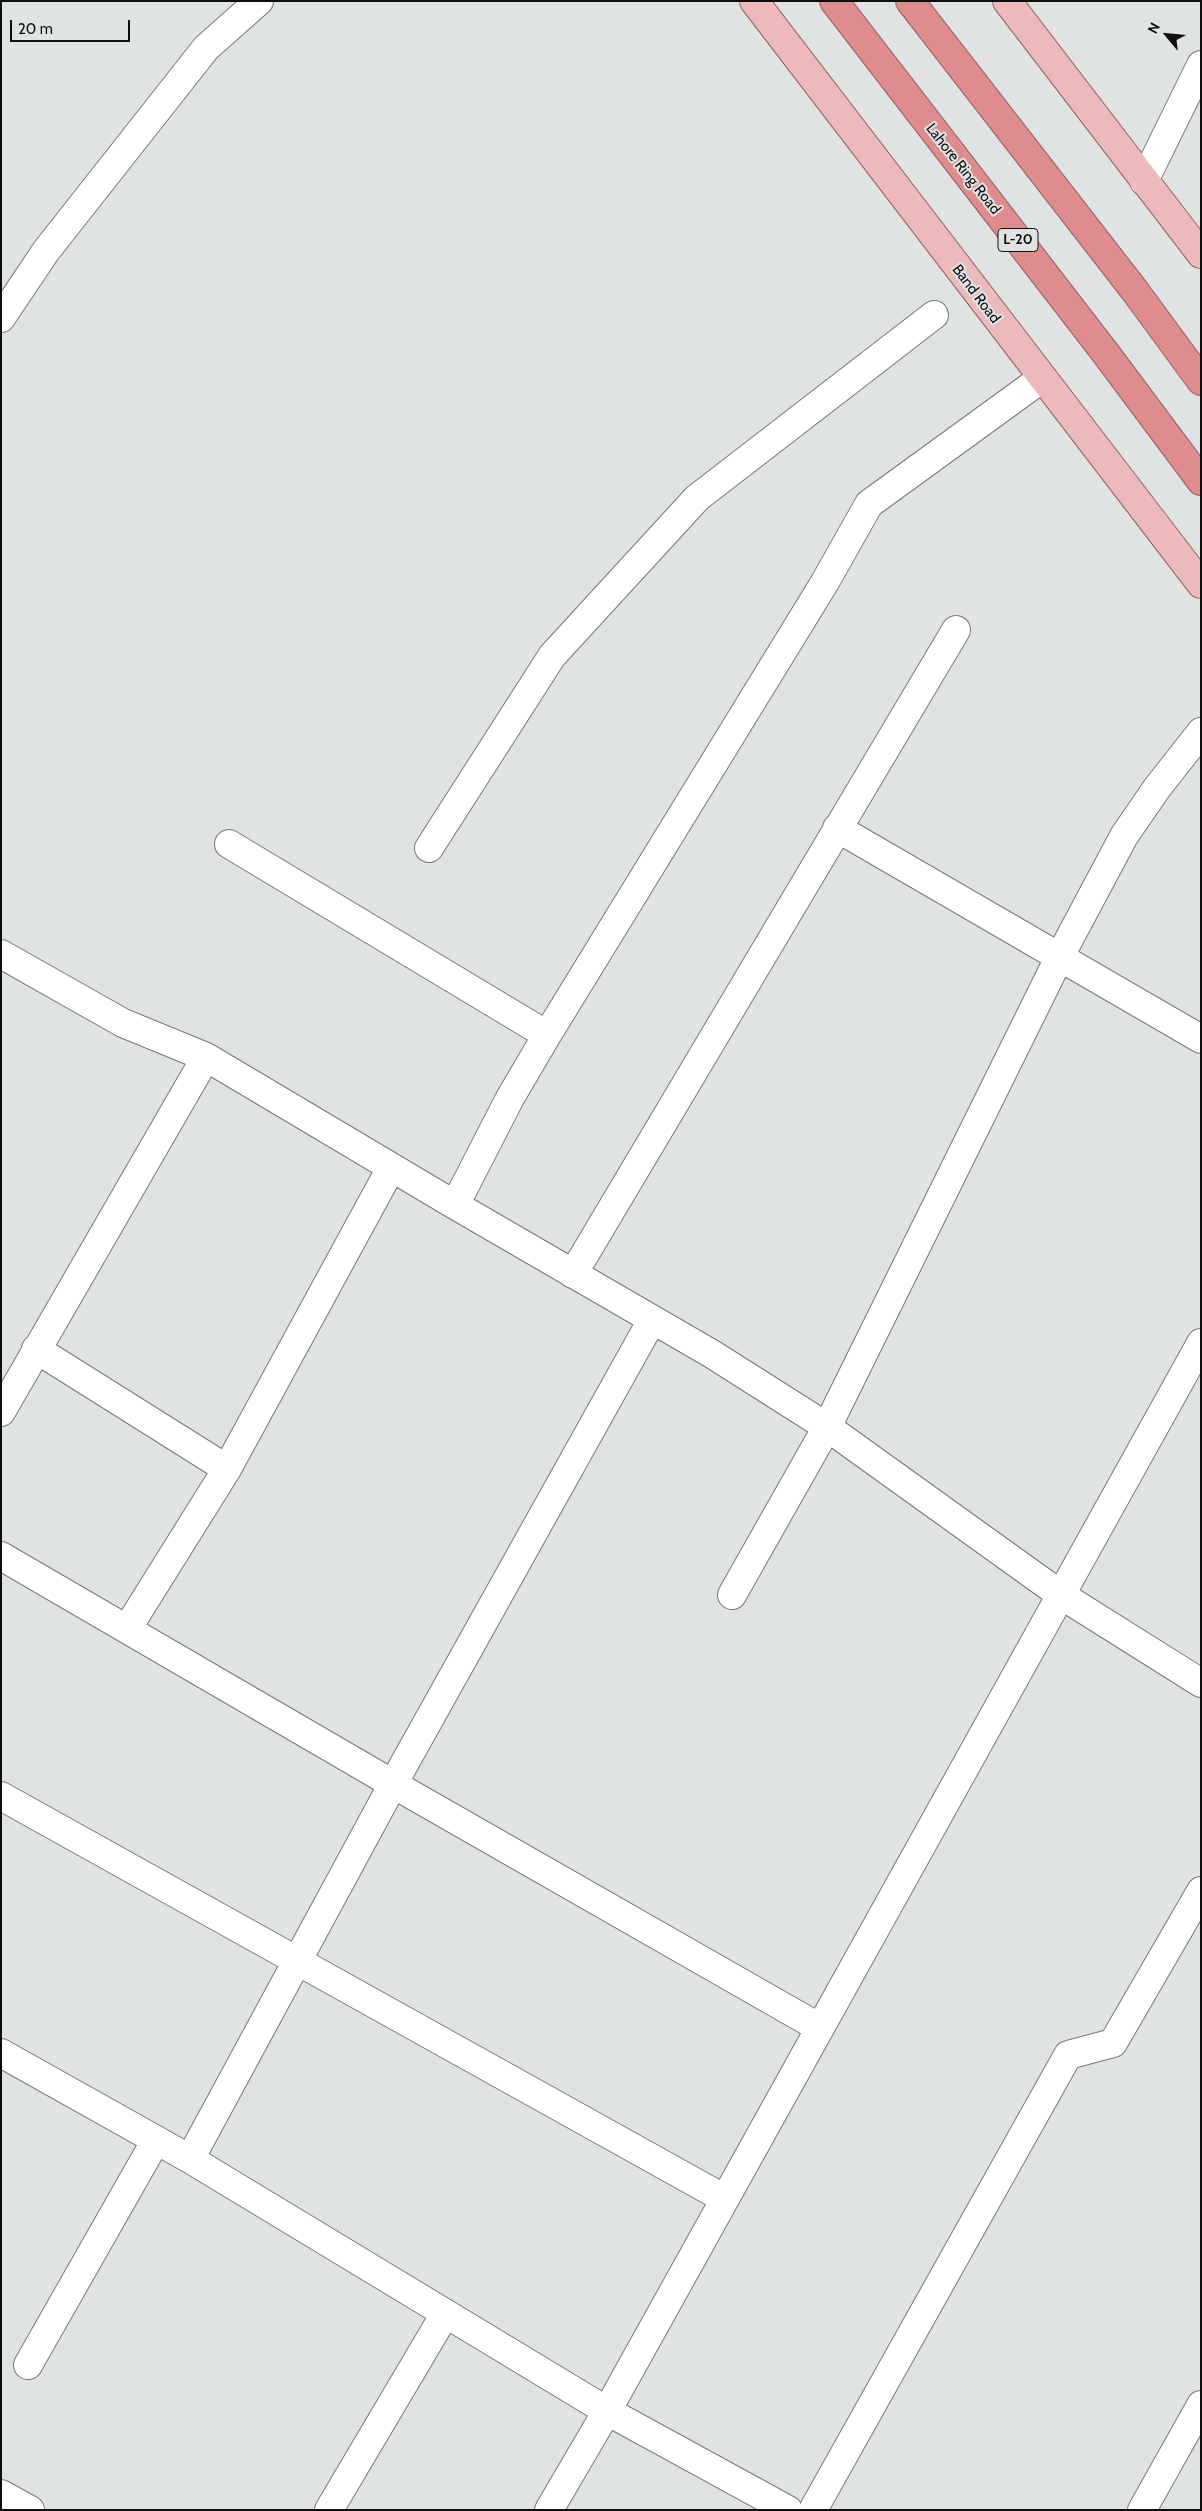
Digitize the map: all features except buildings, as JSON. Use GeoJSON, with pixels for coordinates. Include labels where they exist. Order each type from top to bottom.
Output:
{"type":"FeatureCollection","features":[{"type":"Feature","properties":{"kind":"highway","name":"Lahore Ring Road"},"geometry":{"type":"LineString","coordinates":[[834,1],[1107,354],[1201,481]]}},
{"type":"Feature","properties":{"kind":"highway"},"geometry":{"type":"LineString","coordinates":[[910,1],[1135,291],[1201,381]]}},
{"type":"Feature","properties":{"kind":"main road","name":"Band Road"},"geometry":{"type":"LineString","coordinates":[[754,1],[1041,379],[1201,584]]}},
{"type":"Feature","properties":{"kind":"main road"},"geometry":{"type":"LineString","coordinates":[[1007,1],[1201,254]]}},
{"type":"Feature","properties":{"kind":"street"},"geometry":{"type":"LineString","coordinates":[[1,318],[46,252],[206,48],[259,1]]}},
{"type":"Feature","properties":{"kind":"street"},"geometry":{"type":"LineString","coordinates":[[1144,181],[1201,65]]}},
{"type":"Feature","properties":{"kind":"street"},"geometry":{"type":"LineString","coordinates":[[429,848],[552,656],[697,498],[934,315]]}},
{"type":"Feature","properties":{"kind":"street"},"geometry":{"type":"LineString","coordinates":[[454,1205],[510,1098],[546,1035],[825,582],[869,504],[1041,379]]}},
{"type":"Feature","properties":{"kind":"street"},"geometry":{"type":"LineString","coordinates":[[573,1274],[956,630]]}},
{"type":"Feature","properties":{"kind":"street"},"geometry":{"type":"LineString","coordinates":[[732,1595],[828,1427],[1059,958],[1124,836],[1201,732]]}},
{"type":"Feature","properties":{"kind":"street"},"geometry":{"type":"LineString","coordinates":[[837,828],[1201,1039]]}},
{"type":"Feature","properties":{"kind":"street"},"geometry":{"type":"LineString","coordinates":[[229,844],[546,1035]]}},
{"type":"Feature","properties":{"kind":"street"},"geometry":{"type":"LineString","coordinates":[[4,961],[123,1023],[206,1058],[454,1205],[712,1354],[828,1427],[1061,1595],[1201,1683]]}},
{"type":"Feature","properties":{"kind":"street"},"geometry":{"type":"LineString","coordinates":[[1,1412],[206,1058]]}},
{"type":"Feature","properties":{"kind":"street"},"geometry":{"type":"LineString","coordinates":[[127,1629],[227,1469],[391,1168]]}},
{"type":"Feature","properties":{"kind":"street"},"geometry":{"type":"LineString","coordinates":[[190,2159],[393,1784],[652,1320]]}},
{"type":"Feature","properties":{"kind":"street"},"geometry":{"type":"LineString","coordinates":[[549,2510],[607,2411],[1201,1343]]}},
{"type":"Feature","properties":{"kind":"street"},"geometry":{"type":"LineString","coordinates":[[36,1349],[227,1469]]}},
{"type":"Feature","properties":{"kind":"street"},"geometry":{"type":"LineString","coordinates":[[1,1556],[393,1784],[820,2028]]}},
{"type":"Feature","properties":{"kind":"street"},"geometry":{"type":"LineString","coordinates":[[1,1796],[725,2199]]}},
{"type":"Feature","properties":{"kind":"street"},"geometry":{"type":"LineString","coordinates":[[813,2510],[1068,2055],[1113,2043],[1201,1891]]}},
{"type":"Feature","properties":{"kind":"street"},"geometry":{"type":"LineString","coordinates":[[1,2053],[190,2159],[607,2411],[788,2510]]}},
{"type":"Feature","properties":{"kind":"street"},"geometry":{"type":"LineString","coordinates":[[28,2365],[156,2140]]}},
{"type":"Feature","properties":{"kind":"street"},"geometry":{"type":"LineString","coordinates":[[328,2510],[445,2314]]}},
{"type":"Feature","properties":{"kind":"street"},"geometry":{"type":"LineString","coordinates":[[1142,2510],[1201,2405]]}},
{"type":"Feature","properties":{"kind":"street"},"geometry":{"type":"LineString","coordinates":[[1,2494],[30,2510]]}}]}
